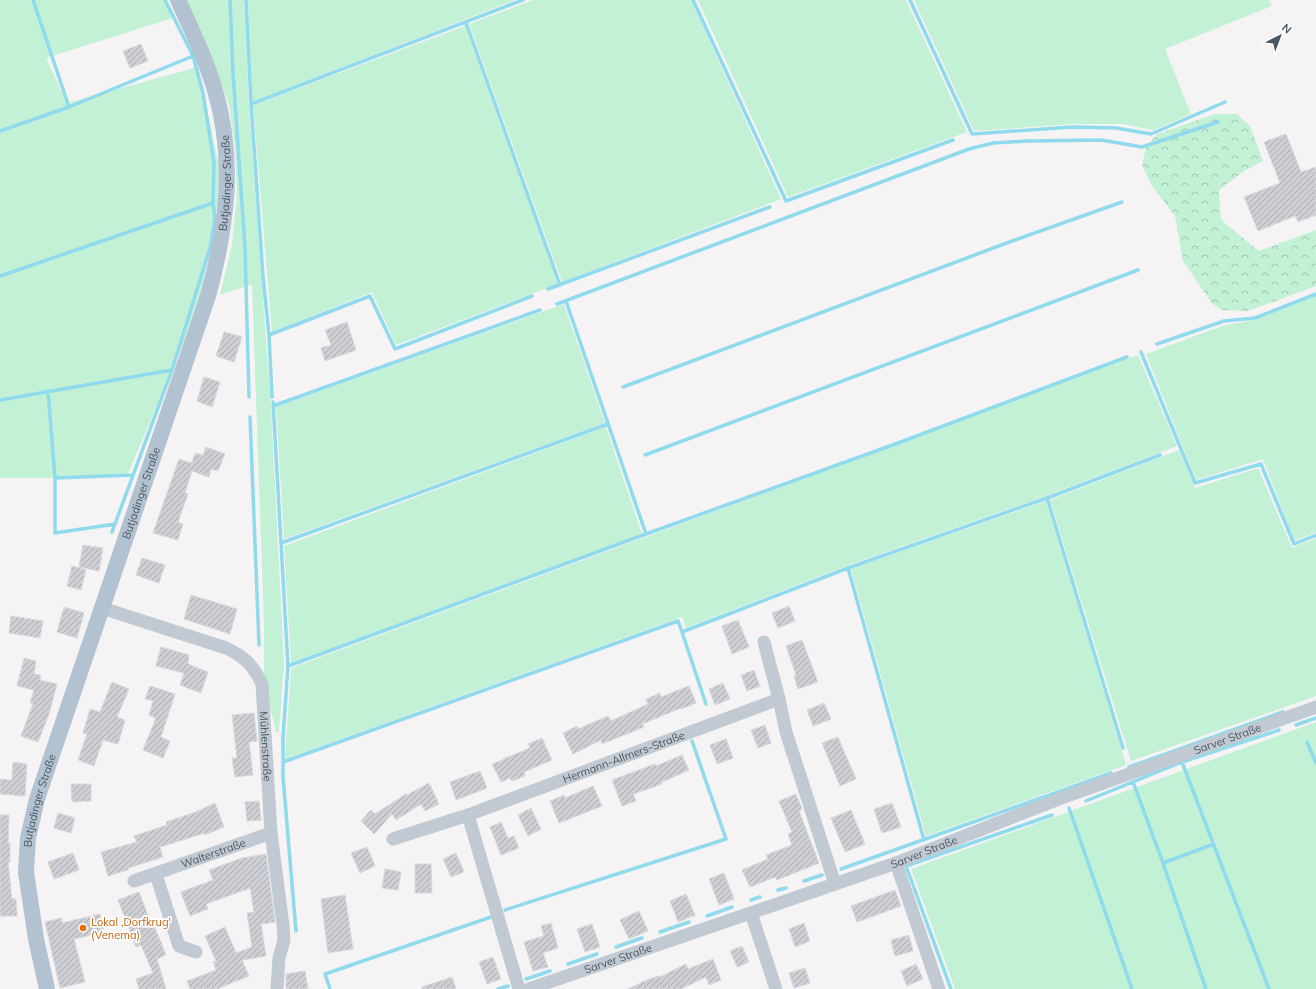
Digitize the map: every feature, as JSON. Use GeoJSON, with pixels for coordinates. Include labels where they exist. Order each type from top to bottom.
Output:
{"type":"FeatureCollection","features":[{"type":"Feature","properties":{"kind":"main road","name":"Butjadinger Straße"},"geometry":{"type":"LineString","coordinates":[[47,989],[36,939],[26,872],[28,838],[37,799],[208,296],[223,233],[228,179],[223,126],[214,87],[201,50],[178,0]]}},
{"type":"Feature","properties":{"kind":"street","name":"Mühlenstraße"},"geometry":{"type":"LineString","coordinates":[[102,608],[226,648],[240,655],[253,667],[262,684],[271,833],[284,940],[280,958],[277,989]]}},
{"type":"Feature","properties":{"kind":"street"},"geometry":{"type":"LineString","coordinates":[[764,642],[786,732],[835,884]]}},
{"type":"Feature","properties":{"kind":"street","name":"Hermann-Allmers-Straße"},"geometry":{"type":"LineString","coordinates":[[393,839],[468,815],[779,699]]}},
{"type":"Feature","properties":{"kind":"street","name":"Sarver Straße"},"geometry":{"type":"LineString","coordinates":[[529,989],[896,863],[1059,799],[1316,707]]}},
{"type":"Feature","properties":{"kind":"street"},"geometry":{"type":"LineString","coordinates":[[468,815],[519,989]]}},
{"type":"Feature","properties":{"kind":"street","name":"Walterstraße"},"geometry":{"type":"LineString","coordinates":[[134,881],[156,875],[271,833]]}},
{"type":"Feature","properties":{"kind":"street"},"geometry":{"type":"LineString","coordinates":[[896,863],[939,989]]}},
{"type":"Feature","properties":{"kind":"street"},"geometry":{"type":"LineString","coordinates":[[156,875],[179,946],[196,952]]}},
{"type":"Feature","properties":{"kind":"street"},"geometry":{"type":"LineString","coordinates":[[751,913],[776,989]]}},
{"type":"Feature","properties":{"kind":"green space"},"geometry":{"type":"Polygon","coordinates":[[[0,0],[166,0],[176,17],[46,58],[67,103],[198,67],[222,180],[199,307],[127,476],[0,478],[0,0]]]}},
{"type":"Feature","properties":{"kind":"green space"},"geometry":{"type":"Polygon","coordinates":[[[185,0],[244,0],[249,107],[271,408],[284,664],[279,732],[276,732],[264,680],[264,624],[252,284],[220,295],[232,245],[237,194],[235,149],[229,105],[201,31],[185,0]]]}},
{"type":"Feature","properties":{"kind":"green space"},"geometry":{"type":"Polygon","coordinates":[[[248,0],[515,0],[252,102],[248,0]]]}},
{"type":"Feature","properties":{"kind":"green space"},"geometry":{"type":"Polygon","coordinates":[[[533,0],[691,0],[781,199],[562,282],[469,24],[533,0]]]}},
{"type":"Feature","properties":{"kind":"green space"},"geometry":{"type":"Polygon","coordinates":[[[698,0],[906,0],[967,132],[788,197],[698,0]]]}},
{"type":"Feature","properties":{"kind":"green space"},"geometry":{"type":"Polygon","coordinates":[[[914,0],[1269,0],[1272,6],[1165,49],[1191,114],[1154,130],[1122,124],[1073,124],[974,131],[914,0]]]}},
{"type":"Feature","properties":{"kind":"green space"},"geometry":{"type":"Polygon","coordinates":[[[465,26],[558,284],[396,345],[372,292],[272,332],[253,105],[465,26]]]}},
{"type":"Feature","properties":{"kind":"green space"},"geometry":{"type":"Polygon","coordinates":[[[1215,114],[1237,114],[1250,126],[1263,161],[1244,171],[1219,190],[1221,220],[1259,251],[1316,230],[1316,286],[1248,311],[1221,310],[1211,302],[1183,261],[1175,216],[1152,186],[1142,165],[1146,147],[1157,134],[1215,114]]]}},
{"type":"Feature","properties":{"kind":"green space"},"geometry":{"type":"Polygon","coordinates":[[[1316,294],[1316,532],[1294,541],[1263,459],[1196,480],[1146,354],[1225,325],[1255,320],[1316,294]]]}},
{"type":"Feature","properties":{"kind":"green space"},"geometry":{"type":"Polygon","coordinates":[[[564,304],[605,423],[284,539],[276,407],[564,304]]]}},
{"type":"Feature","properties":{"kind":"green space"},"geometry":{"type":"Polygon","coordinates":[[[1138,355],[1177,446],[1043,497],[846,566],[686,628],[682,617],[285,759],[291,668],[1138,355]]]}},
{"type":"Feature","properties":{"kind":"green space"},"geometry":{"type":"Polygon","coordinates":[[[606,427],[642,534],[291,663],[284,546],[606,427]]]}},
{"type":"Feature","properties":{"kind":"green space"},"geometry":{"type":"Polygon","coordinates":[[[1179,450],[1195,488],[1258,468],[1292,548],[1316,538],[1316,696],[1131,761],[1050,500],[1179,450]]]}},
{"type":"Feature","properties":{"kind":"green space"},"geometry":{"type":"Polygon","coordinates":[[[1046,501],[1126,765],[926,836],[851,569],[1046,501]]]}},
{"type":"Feature","properties":{"kind":"green space"},"geometry":{"type":"Polygon","coordinates":[[[1316,722],[1316,989],[955,989],[911,869],[1316,722]]]}},
{"type":"Feature","properties":{"kind":"building"},"geometry":{"type":"Polygon","coordinates":[[[141,44],[148,61],[130,68],[123,51],[141,44]]]}},
{"type":"Feature","properties":{"kind":"building"},"geometry":{"type":"Polygon","coordinates":[[[1286,134],[1301,172],[1316,167],[1316,215],[1298,222],[1295,216],[1258,231],[1244,197],[1280,183],[1264,142],[1286,134]]]}},
{"type":"Feature","properties":{"kind":"building"},"geometry":{"type":"Polygon","coordinates":[[[347,322],[356,350],[325,361],[321,348],[331,345],[325,330],[347,322]]]}},
{"type":"Feature","properties":{"kind":"building"},"geometry":{"type":"Polygon","coordinates":[[[224,332],[242,337],[234,362],[216,356],[224,332]]]}},
{"type":"Feature","properties":{"kind":"building"},"geometry":{"type":"Polygon","coordinates":[[[204,377],[220,382],[212,407],[197,401],[204,377]]]}},
{"type":"Feature","properties":{"kind":"building"},"geometry":{"type":"Polygon","coordinates":[[[206,447],[225,454],[218,471],[211,469],[209,477],[192,471],[185,493],[188,494],[178,522],[183,524],[178,540],[153,533],[179,459],[192,463],[195,453],[203,455],[206,447]]]}},
{"type":"Feature","properties":{"kind":"building"},"geometry":{"type":"Polygon","coordinates":[[[83,545],[103,548],[99,571],[79,567],[83,545]]]}},
{"type":"Feature","properties":{"kind":"building"},"geometry":{"type":"Polygon","coordinates":[[[142,558],[165,565],[159,583],[136,575],[142,558]]]}},
{"type":"Feature","properties":{"kind":"building"},"geometry":{"type":"Polygon","coordinates":[[[72,566],[86,570],[81,590],[67,586],[72,566]]]}},
{"type":"Feature","properties":{"kind":"building"},"geometry":{"type":"Polygon","coordinates":[[[191,595],[237,609],[230,634],[184,619],[191,595]]]}},
{"type":"Feature","properties":{"kind":"building"},"geometry":{"type":"Polygon","coordinates":[[[789,606],[795,621],[778,628],[772,613],[789,606]]]}},
{"type":"Feature","properties":{"kind":"building"},"geometry":{"type":"Polygon","coordinates":[[[64,607],[84,613],[77,638],[57,632],[64,607]]]}},
{"type":"Feature","properties":{"kind":"building"},"geometry":{"type":"Polygon","coordinates":[[[11,616],[43,621],[40,638],[9,633],[11,616]]]}},
{"type":"Feature","properties":{"kind":"building"},"geometry":{"type":"Polygon","coordinates":[[[738,620],[749,647],[732,654],[722,626],[738,620]]]}},
{"type":"Feature","properties":{"kind":"building"},"geometry":{"type":"Polygon","coordinates":[[[802,640],[818,682],[798,689],[794,676],[796,675],[786,646],[802,640]]]}},
{"type":"Feature","properties":{"kind":"building"},"geometry":{"type":"Polygon","coordinates":[[[161,647],[189,655],[188,664],[208,672],[201,693],[180,685],[184,673],[156,666],[161,647]]]}},
{"type":"Feature","properties":{"kind":"building"},"geometry":{"type":"Polygon","coordinates":[[[24,658],[36,661],[34,674],[41,675],[40,680],[57,684],[49,714],[38,742],[21,736],[33,704],[30,703],[34,690],[17,686],[24,658]]]}},
{"type":"Feature","properties":{"kind":"building"},"geometry":{"type":"Polygon","coordinates":[[[754,670],[760,686],[747,691],[741,675],[754,670]]]}},
{"type":"Feature","properties":{"kind":"building"},"geometry":{"type":"Polygon","coordinates":[[[112,682],[129,689],[117,717],[125,720],[118,744],[103,740],[94,766],[78,760],[87,734],[83,733],[90,709],[100,712],[112,682]]]}},
{"type":"Feature","properties":{"kind":"building"},"geometry":{"type":"Polygon","coordinates":[[[723,683],[730,699],[715,705],[709,689],[723,683]]]}},
{"type":"Feature","properties":{"kind":"building"},"geometry":{"type":"Polygon","coordinates":[[[150,686],[175,694],[161,737],[170,741],[163,758],[143,750],[156,718],[149,715],[153,701],[145,699],[150,686]]]}},
{"type":"Feature","properties":{"kind":"building"},"geometry":{"type":"Polygon","coordinates":[[[689,686],[696,703],[642,724],[644,727],[602,744],[601,740],[573,754],[563,733],[577,726],[578,729],[608,716],[611,721],[648,704],[646,699],[660,693],[661,697],[689,686]]]}},
{"type":"Feature","properties":{"kind":"building"},"geometry":{"type":"Polygon","coordinates":[[[824,703],[831,719],[813,726],[807,710],[824,703]]]}},
{"type":"Feature","properties":{"kind":"building"},"geometry":{"type":"Polygon","coordinates":[[[254,713],[257,741],[249,742],[253,775],[235,777],[232,758],[237,758],[232,715],[254,713]]]}},
{"type":"Feature","properties":{"kind":"building"},"geometry":{"type":"Polygon","coordinates":[[[765,725],[771,743],[758,748],[751,730],[765,725]]]}},
{"type":"Feature","properties":{"kind":"building"},"geometry":{"type":"Polygon","coordinates":[[[838,737],[856,779],[840,786],[822,743],[838,737]]]}},
{"type":"Feature","properties":{"kind":"building"},"geometry":{"type":"Polygon","coordinates":[[[542,738],[552,760],[524,772],[525,776],[512,781],[510,778],[501,782],[492,764],[530,748],[528,744],[542,738]]]}},
{"type":"Feature","properties":{"kind":"building"},"geometry":{"type":"Polygon","coordinates":[[[726,739],[733,758],[717,764],[710,745],[726,739]]]}},
{"type":"Feature","properties":{"kind":"building"},"geometry":{"type":"Polygon","coordinates":[[[682,755],[689,770],[662,782],[662,784],[633,794],[636,801],[622,806],[612,780],[655,764],[656,766],[682,755]]]}},
{"type":"Feature","properties":{"kind":"building"},"geometry":{"type":"Polygon","coordinates":[[[13,762],[27,764],[25,796],[0,794],[0,779],[12,780],[13,762]]]}},
{"type":"Feature","properties":{"kind":"building"},"geometry":{"type":"Polygon","coordinates":[[[480,771],[487,788],[456,800],[450,782],[480,771]]]}},
{"type":"Feature","properties":{"kind":"building"},"geometry":{"type":"Polygon","coordinates":[[[429,783],[439,804],[425,811],[421,804],[396,820],[392,814],[374,834],[361,821],[371,810],[375,814],[406,794],[407,795],[429,783]]]}},
{"type":"Feature","properties":{"kind":"building"},"geometry":{"type":"Polygon","coordinates":[[[71,784],[91,784],[91,801],[72,802],[71,784]]]}},
{"type":"Feature","properties":{"kind":"building"},"geometry":{"type":"Polygon","coordinates":[[[593,786],[602,806],[559,823],[550,801],[564,795],[565,798],[593,786]]]}},
{"type":"Feature","properties":{"kind":"building"},"geometry":{"type":"Polygon","coordinates":[[[796,794],[802,809],[799,811],[819,863],[777,880],[775,877],[750,887],[742,870],[768,859],[766,855],[792,845],[788,834],[792,832],[779,801],[796,794]]]}},
{"type":"Feature","properties":{"kind":"building"},"geometry":{"type":"Polygon","coordinates":[[[259,801],[261,820],[247,821],[245,802],[259,801]]]}},
{"type":"Feature","properties":{"kind":"building"},"geometry":{"type":"Polygon","coordinates":[[[215,803],[224,827],[205,835],[205,833],[160,847],[163,857],[108,876],[101,852],[137,842],[134,836],[167,825],[166,822],[196,812],[215,803]]]}},
{"type":"Feature","properties":{"kind":"building"},"geometry":{"type":"Polygon","coordinates":[[[892,803],[901,827],[882,833],[874,809],[892,803]]]}},
{"type":"Feature","properties":{"kind":"building"},"geometry":{"type":"Polygon","coordinates":[[[531,808],[541,829],[528,836],[518,815],[531,808]]]}},
{"type":"Feature","properties":{"kind":"building"},"geometry":{"type":"Polygon","coordinates":[[[851,810],[865,844],[845,852],[831,818],[851,810]]]}},
{"type":"Feature","properties":{"kind":"building"},"geometry":{"type":"Polygon","coordinates":[[[58,813],[75,818],[71,833],[54,828],[58,813]]]}},
{"type":"Feature","properties":{"kind":"building"},"geometry":{"type":"Polygon","coordinates":[[[0,815],[9,815],[8,843],[10,843],[10,862],[8,862],[12,899],[16,899],[17,916],[0,916],[0,815]]]}},
{"type":"Feature","properties":{"kind":"building"},"geometry":{"type":"Polygon","coordinates":[[[501,822],[508,838],[514,836],[519,848],[501,855],[490,827],[501,822]]]}},
{"type":"Feature","properties":{"kind":"building"},"geometry":{"type":"Polygon","coordinates":[[[367,847],[375,866],[360,873],[351,853],[367,847]]]}},
{"type":"Feature","properties":{"kind":"building"},"geometry":{"type":"Polygon","coordinates":[[[73,853],[79,870],[54,879],[48,862],[73,853]]]}},
{"type":"Feature","properties":{"kind":"building"},"geometry":{"type":"Polygon","coordinates":[[[456,853],[464,872],[451,877],[443,859],[456,853]]]}},
{"type":"Feature","properties":{"kind":"building"},"geometry":{"type":"Polygon","coordinates":[[[266,854],[275,922],[261,924],[266,956],[242,960],[249,976],[217,989],[190,989],[187,981],[216,970],[213,962],[216,961],[205,936],[225,927],[236,953],[252,947],[247,913],[254,912],[250,888],[206,904],[208,909],[190,916],[181,892],[213,880],[209,870],[242,858],[266,854]]]}},
{"type":"Feature","properties":{"kind":"building"},"geometry":{"type":"Polygon","coordinates":[[[415,864],[431,864],[432,893],[415,893],[415,864]]]}},
{"type":"Feature","properties":{"kind":"building"},"geometry":{"type":"Polygon","coordinates":[[[385,869],[401,872],[398,890],[382,888],[385,869]]]}},
{"type":"Feature","properties":{"kind":"building"},"geometry":{"type":"Polygon","coordinates":[[[724,873],[734,899],[719,905],[709,879],[724,873]]]}},
{"type":"Feature","properties":{"kind":"building"},"geometry":{"type":"Polygon","coordinates":[[[895,890],[901,906],[857,922],[851,906],[895,890]]]}},
{"type":"Feature","properties":{"kind":"building"},"geometry":{"type":"Polygon","coordinates":[[[139,892],[166,955],[157,959],[166,989],[139,989],[136,979],[153,973],[141,945],[136,947],[118,900],[139,892]]]}},
{"type":"Feature","properties":{"kind":"building"},"geometry":{"type":"Polygon","coordinates":[[[686,894],[695,915],[678,922],[670,901],[686,894]]]}},
{"type":"Feature","properties":{"kind":"building"},"geometry":{"type":"Polygon","coordinates":[[[345,895],[353,949],[328,953],[321,899],[345,895]]]}},
{"type":"Feature","properties":{"kind":"building"},"geometry":{"type":"Polygon","coordinates":[[[639,911],[648,931],[629,939],[620,920],[639,911]]]}},
{"type":"Feature","properties":{"kind":"building"},"geometry":{"type":"Polygon","coordinates":[[[100,914],[104,932],[74,939],[85,982],[60,988],[45,922],[62,918],[62,923],[100,914]]]}},
{"type":"Feature","properties":{"kind":"building"},"geometry":{"type":"Polygon","coordinates":[[[551,923],[558,948],[543,953],[548,967],[533,971],[524,942],[544,936],[541,926],[551,923]]]}},
{"type":"Feature","properties":{"kind":"building"},"geometry":{"type":"Polygon","coordinates":[[[804,923],[810,941],[795,947],[789,929],[804,923]]]}},
{"type":"Feature","properties":{"kind":"building"},"geometry":{"type":"Polygon","coordinates":[[[592,924],[600,947],[585,952],[577,929],[592,924]]]}},
{"type":"Feature","properties":{"kind":"building"},"geometry":{"type":"Polygon","coordinates":[[[909,935],[913,951],[895,956],[891,940],[909,935]]]}},
{"type":"Feature","properties":{"kind":"building"},"geometry":{"type":"Polygon","coordinates":[[[742,946],[749,962],[737,967],[730,951],[742,946]]]}},
{"type":"Feature","properties":{"kind":"building"},"geometry":{"type":"Polygon","coordinates":[[[493,957],[501,979],[487,984],[479,962],[493,957]]]}},
{"type":"Feature","properties":{"kind":"building"},"geometry":{"type":"Polygon","coordinates":[[[713,959],[721,980],[709,985],[706,977],[681,989],[628,989],[647,980],[660,977],[686,964],[688,969],[713,959]]]}},
{"type":"Feature","properties":{"kind":"building"},"geometry":{"type":"Polygon","coordinates":[[[916,964],[923,979],[907,986],[901,971],[916,964]]]}},
{"type":"Feature","properties":{"kind":"building"},"geometry":{"type":"Polygon","coordinates":[[[805,968],[810,983],[794,988],[789,973],[805,968]]]}},
{"type":"Feature","properties":{"kind":"building"},"geometry":{"type":"Polygon","coordinates":[[[305,971],[308,989],[286,989],[286,974],[305,971]]]}},
{"type":"Feature","properties":{"kind":"building"},"geometry":{"type":"Polygon","coordinates":[[[452,977],[456,989],[422,989],[422,987],[452,977]]]}},
{"type":"Feature","properties":{"kind":"waterway"},"geometry":{"type":"LineString","coordinates":[[33,0],[69,107]]}},
{"type":"Feature","properties":{"kind":"waterway"},"geometry":{"type":"LineString","coordinates":[[112,532],[172,370],[210,248],[215,218],[213,203],[214,163],[203,93],[193,56],[165,0]]}},
{"type":"Feature","properties":{"kind":"waterway"},"geometry":{"type":"LineString","coordinates":[[230,0],[233,73],[245,248],[249,397]]}},
{"type":"Feature","properties":{"kind":"waterway"},"geometry":{"type":"LineString","coordinates":[[246,0],[251,104],[263,277],[269,335],[272,397]]}},
{"type":"Feature","properties":{"kind":"waterway"},"geometry":{"type":"LineString","coordinates":[[251,104],[523,0]]}},
{"type":"Feature","properties":{"kind":"waterway"},"geometry":{"type":"LineString","coordinates":[[693,0],[786,201],[953,140]]}},
{"type":"Feature","properties":{"kind":"waterway"},"geometry":{"type":"LineString","coordinates":[[910,0],[972,134],[1072,127],[1116,128],[1151,134],[1225,102]]}},
{"type":"Feature","properties":{"kind":"waterway"},"geometry":{"type":"LineString","coordinates":[[466,23],[560,285]]}},
{"type":"Feature","properties":{"kind":"waterway"},"geometry":{"type":"LineString","coordinates":[[0,131],[69,107],[193,56]]}},
{"type":"Feature","properties":{"kind":"waterway"},"geometry":{"type":"LineString","coordinates":[[557,304],[969,149],[993,143],[1101,140],[1142,147],[1218,122]]}},
{"type":"Feature","properties":{"kind":"waterway"},"geometry":{"type":"LineString","coordinates":[[623,387],[1004,244],[1122,202]]}},
{"type":"Feature","properties":{"kind":"waterway"},"geometry":{"type":"LineString","coordinates":[[0,276],[213,203]]}},
{"type":"Feature","properties":{"kind":"waterway"},"geometry":{"type":"LineString","coordinates":[[548,289],[770,207]]}},
{"type":"Feature","properties":{"kind":"waterway"},"geometry":{"type":"LineString","coordinates":[[645,455],[1138,270]]}},
{"type":"Feature","properties":{"kind":"waterway"},"geometry":{"type":"LineString","coordinates":[[1157,344],[1224,321],[1255,318],[1316,294]]}},
{"type":"Feature","properties":{"kind":"waterway"},"geometry":{"type":"LineString","coordinates":[[269,335],[370,296],[395,349],[532,296]]}},
{"type":"Feature","properties":{"kind":"waterway"},"geometry":{"type":"LineString","coordinates":[[566,301],[646,534]]}},
{"type":"Feature","properties":{"kind":"waterway"},"geometry":{"type":"LineString","coordinates":[[273,406],[540,310]]}},
{"type":"Feature","properties":{"kind":"waterway"},"geometry":{"type":"LineString","coordinates":[[1141,352],[1195,483],[1261,464],[1294,544],[1316,535]]}},
{"type":"Feature","properties":{"kind":"waterway"},"geometry":{"type":"LineString","coordinates":[[288,666],[898,443],[1127,357]]}},
{"type":"Feature","properties":{"kind":"waterway"},"geometry":{"type":"LineString","coordinates":[[0,400],[172,370]]}},
{"type":"Feature","properties":{"kind":"waterway"},"geometry":{"type":"LineString","coordinates":[[48,391],[55,478],[55,533],[115,524]]}},
{"type":"Feature","properties":{"kind":"waterway"},"geometry":{"type":"LineString","coordinates":[[273,402],[288,666],[283,737],[283,777],[296,931]]}},
{"type":"Feature","properties":{"kind":"waterway"},"geometry":{"type":"LineString","coordinates":[[250,417],[259,645]]}},
{"type":"Feature","properties":{"kind":"waterway"},"geometry":{"type":"LineString","coordinates":[[281,543],[608,424]]}},
{"type":"Feature","properties":{"kind":"waterway"},"geometry":{"type":"LineString","coordinates":[[283,762],[678,621],[682,632],[848,568],[1047,498],[1160,455]]}},
{"type":"Feature","properties":{"kind":"waterway"},"geometry":{"type":"LineString","coordinates":[[55,478],[133,475]]}},
{"type":"Feature","properties":{"kind":"waterway"},"geometry":{"type":"LineString","coordinates":[[1047,498],[1123,748]]}},
{"type":"Feature","properties":{"kind":"waterway"},"geometry":{"type":"LineString","coordinates":[[848,568],[924,840]]}},
{"type":"Feature","properties":{"kind":"waterway"},"geometry":{"type":"LineString","coordinates":[[682,632],[706,704]]}},
{"type":"Feature","properties":{"kind":"waterway"},"geometry":{"type":"LineString","coordinates":[[1129,767],[1283,712]]}},
{"type":"Feature","properties":{"kind":"waterway"},"geometry":{"type":"LineString","coordinates":[[1296,725],[1316,718]]}},
{"type":"Feature","properties":{"kind":"waterway"},"geometry":{"type":"LineString","coordinates":[[1086,801],[1182,762],[1279,730]]}},
{"type":"Feature","properties":{"kind":"waterway"},"geometry":{"type":"LineString","coordinates":[[505,910],[726,839],[692,741]]}},
{"type":"Feature","properties":{"kind":"waterway"},"geometry":{"type":"LineString","coordinates":[[1307,742],[1316,763]]}},
{"type":"Feature","properties":{"kind":"waterway"},"geometry":{"type":"LineString","coordinates":[[1182,762],[1269,989]]}},
{"type":"Feature","properties":{"kind":"waterway"},"geometry":{"type":"LineString","coordinates":[[841,869],[1111,773]]}},
{"type":"Feature","properties":{"kind":"waterway"},"geometry":{"type":"LineString","coordinates":[[1133,782],[1163,863],[1206,989]]}},
{"type":"Feature","properties":{"kind":"waterway"},"geometry":{"type":"LineString","coordinates":[[1069,808],[1132,989]]}},
{"type":"Feature","properties":{"kind":"waterway"},"geometry":{"type":"LineString","coordinates":[[951,989],[906,866],[1052,815]]}},
{"type":"Feature","properties":{"kind":"waterway"},"geometry":{"type":"LineString","coordinates":[[1163,863],[1214,844]]}},
{"type":"Feature","properties":{"kind":"waterway"},"geometry":{"type":"LineString","coordinates":[[804,881],[822,875]]}},
{"type":"Feature","properties":{"kind":"waterway"},"geometry":{"type":"LineString","coordinates":[[778,890],[786,888]]}},
{"type":"Feature","properties":{"kind":"waterway"},"geometry":{"type":"LineString","coordinates":[[751,900],[760,897]]}},
{"type":"Feature","properties":{"kind":"waterway"},"geometry":{"type":"LineString","coordinates":[[707,916],[732,907]]}},
{"type":"Feature","properties":{"kind":"waterway"},"geometry":{"type":"LineString","coordinates":[[330,989],[325,974],[491,917]]}},
{"type":"Feature","properties":{"kind":"waterway"},"geometry":{"type":"LineString","coordinates":[[660,932],[689,922]]}},
{"type":"Feature","properties":{"kind":"waterway"},"geometry":{"type":"LineString","coordinates":[[616,947],[642,938]]}},
{"type":"Feature","properties":{"kind":"waterway"},"geometry":{"type":"LineString","coordinates":[[568,964],[597,954]]}},
{"type":"Feature","properties":{"kind":"waterway"},"geometry":{"type":"LineString","coordinates":[[526,979],[550,971]]}},
{"type":"Feature","properties":{"kind":"waterway"},"geometry":{"type":"LineString","coordinates":[[498,989],[508,986]]}},
{"type":"Feature","properties":{"kind":"place","name":"Lokal ,Dorfkrug' (Venema)"},"geometry":{"type":"Point","coordinates":[83,928]}}]}
